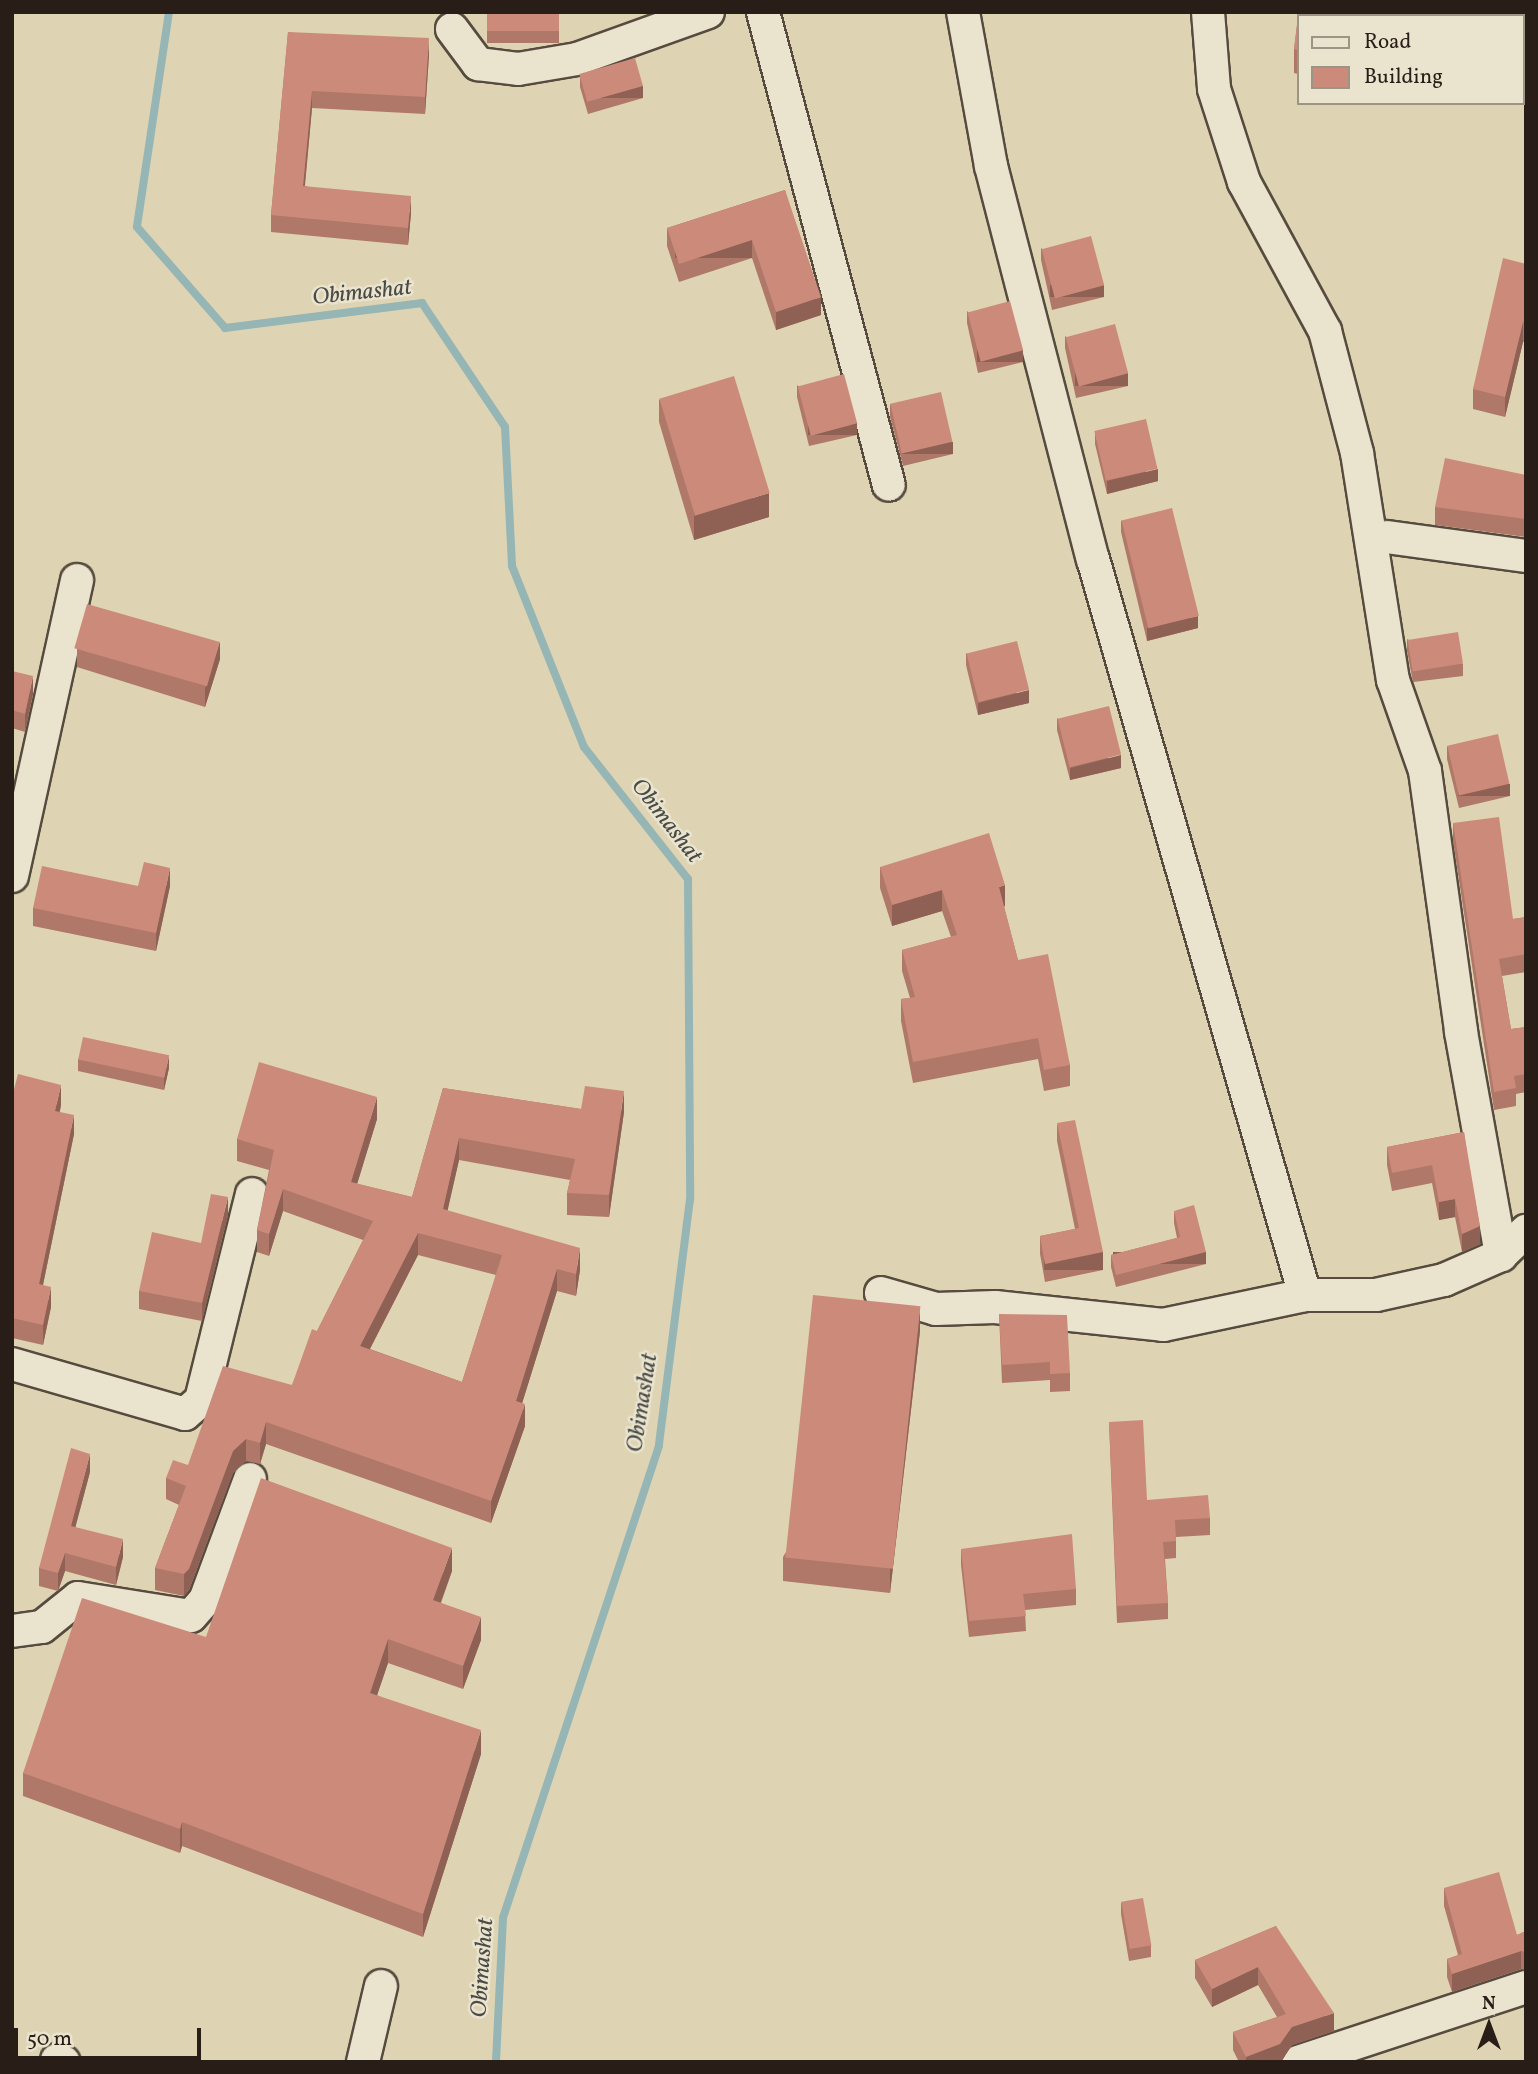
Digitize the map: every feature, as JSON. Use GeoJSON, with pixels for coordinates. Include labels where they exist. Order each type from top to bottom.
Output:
{"type":"FeatureCollection","features":[{"type":"Feature","properties":{"kind":"street"},"geometry":{"type":"LineString","coordinates":[[452,29],[478,64],[518,69],[578,59],[708,12]]}},
{"type":"Feature","properties":{"kind":"street"},"geometry":{"type":"LineString","coordinates":[[763,12],[889,484]]}},
{"type":"Feature","properties":{"kind":"street"},"geometry":{"type":"LineString","coordinates":[[963,12],[991,166],[1093,559],[1306,1295]]}},
{"type":"Feature","properties":{"kind":"street"},"geometry":{"type":"LineString","coordinates":[[1208,12],[1214,89],[1244,181],[1325,331],[1357,453],[1393,680],[1425,771],[1461,1032],[1501,1255]]}},
{"type":"Feature","properties":{"kind":"street"},"geometry":{"type":"LineString","coordinates":[[1387,537],[1526,556]]}},
{"type":"Feature","properties":{"kind":"street"},"geometry":{"type":"LineString","coordinates":[[12,876],[77,580]]}},
{"type":"Feature","properties":{"kind":"street"},"geometry":{"type":"LineString","coordinates":[[12,1364],[184,1414],[201,1400],[252,1194]]}},
{"type":"Feature","properties":{"kind":"street"},"geometry":{"type":"LineString","coordinates":[[881,1293],[936,1309],[995,1307],[1163,1325],[1306,1295],[1390,1292],[1444,1280],[1501,1255],[1526,1231]]}},
{"type":"Feature","properties":{"kind":"street"},"geometry":{"type":"LineString","coordinates":[[12,1630],[42,1627],[78,1598],[191,1616],[205,1600],[250,1479]]}},
{"type":"Feature","properties":{"kind":"street"},"geometry":{"type":"LineString","coordinates":[[363,2062],[381,1986]]}},
{"type":"Feature","properties":{"kind":"street"},"geometry":{"type":"LineString","coordinates":[[1298,2062],[1526,1987]]}},
{"type":"Feature","properties":{"kind":"building"},"geometry":{"type":"Polygon","coordinates":[[[487,12],[559,12],[559,31],[487,31],[487,12]]]}},
{"type":"Feature","properties":{"kind":"building"},"geometry":{"type":"Polygon","coordinates":[[[1299,12],[1343,12],[1343,14],[1299,12]]]}},
{"type":"Feature","properties":{"kind":"building"},"geometry":{"type":"Polygon","coordinates":[[[1526,12],[1526,46],[1524,14],[1445,14],[1526,12]]]}},
{"type":"Feature","properties":{"kind":"building"},"geometry":{"type":"Polygon","coordinates":[[[288,32],[429,38],[425,97],[312,91],[303,186],[411,196],[408,228],[271,215],[288,32]]]}},
{"type":"Feature","properties":{"kind":"building"},"geometry":{"type":"Polygon","coordinates":[[[635,58],[643,86],[587,102],[579,74],[635,58]]]}},
{"type":"Feature","properties":{"kind":"building"},"geometry":{"type":"Polygon","coordinates":[[[785,190],[821,297],[776,312],[752,240],[679,264],[667,228],[785,190]]]}},
{"type":"Feature","properties":{"kind":"building"},"geometry":{"type":"Polygon","coordinates":[[[1091,236],[1104,285],[1055,298],[1042,249],[1091,236]]]}},
{"type":"Feature","properties":{"kind":"building"},"geometry":{"type":"Polygon","coordinates":[[[1503,258],[1526,264],[1526,322],[1523,322],[1505,397],[1473,389],[1503,258]]]}},
{"type":"Feature","properties":{"kind":"building"},"geometry":{"type":"Polygon","coordinates":[[[1010,301],[1023,350],[981,362],[967,312],[1010,301]]]}},
{"type":"Feature","properties":{"kind":"building"},"geometry":{"type":"Polygon","coordinates":[[[1115,324],[1128,373],[1079,386],[1066,337],[1115,324]]]}},
{"type":"Feature","properties":{"kind":"building"},"geometry":{"type":"Polygon","coordinates":[[[844,374],[857,423],[811,436],[798,386],[844,374]]]}},
{"type":"Feature","properties":{"kind":"building"},"geometry":{"type":"Polygon","coordinates":[[[734,376],[770,493],[695,515],[659,399],[734,376]]]}},
{"type":"Feature","properties":{"kind":"building"},"geometry":{"type":"Polygon","coordinates":[[[941,392],[952,442],[902,453],[890,404],[941,392]]]}},
{"type":"Feature","properties":{"kind":"building"},"geometry":{"type":"Polygon","coordinates":[[[1146,419],[1157,469],[1106,481],[1094,431],[1146,419]]]}},
{"type":"Feature","properties":{"kind":"building"},"geometry":{"type":"Polygon","coordinates":[[[1445,458],[1526,475],[1526,519],[1435,507],[1445,458]]]}},
{"type":"Feature","properties":{"kind":"building"},"geometry":{"type":"Polygon","coordinates":[[[1172,508],[1199,616],[1148,628],[1122,521],[1172,508]]]}},
{"type":"Feature","properties":{"kind":"building"},"geometry":{"type":"Polygon","coordinates":[[[87,604],[220,642],[207,686],[74,648],[87,604]]]}},
{"type":"Feature","properties":{"kind":"building"},"geometry":{"type":"Polygon","coordinates":[[[1458,632],[1463,664],[1413,672],[1408,640],[1458,632]]]}},
{"type":"Feature","properties":{"kind":"building"},"geometry":{"type":"Polygon","coordinates":[[[1017,641],[1029,690],[979,702],[967,654],[1017,641]]]}},
{"type":"Feature","properties":{"kind":"building"},"geometry":{"type":"Polygon","coordinates":[[[12,671],[33,676],[25,714],[12,710],[12,671]]]}},
{"type":"Feature","properties":{"kind":"building"},"geometry":{"type":"Polygon","coordinates":[[[1109,706],[1121,755],[1070,767],[1058,719],[1109,706]]]}},
{"type":"Feature","properties":{"kind":"building"},"geometry":{"type":"Polygon","coordinates":[[[1498,734],[1509,784],[1459,795],[1447,746],[1498,734]]]}},
{"type":"Feature","properties":{"kind":"building"},"geometry":{"type":"Polygon","coordinates":[[[1499,817],[1513,919],[1526,917],[1526,954],[1499,959],[1511,1029],[1526,1027],[1526,1074],[1514,1076],[1516,1088],[1494,1092],[1453,823],[1499,817]]]}},
{"type":"Feature","properties":{"kind":"building"},"geometry":{"type":"Polygon","coordinates":[[[989,833],[1005,885],[999,887],[1018,960],[1048,954],[1070,1065],[1044,1070],[1038,1038],[913,1062],[901,999],[915,997],[902,950],[957,935],[942,890],[892,905],[880,867],[989,833]]]}},
{"type":"Feature","properties":{"kind":"building"},"geometry":{"type":"Polygon","coordinates":[[[144,862],[170,868],[156,933],[33,908],[42,866],[138,886],[144,862]]]}},
{"type":"Feature","properties":{"kind":"building"},"geometry":{"type":"Polygon","coordinates":[[[83,1037],[169,1055],[164,1078],[78,1059],[83,1037]]]}},
{"type":"Feature","properties":{"kind":"building"},"geometry":{"type":"Polygon","coordinates":[[[259,1062],[377,1097],[351,1182],[412,1197],[443,1088],[581,1109],[585,1086],[624,1091],[609,1195],[567,1193],[575,1159],[459,1138],[443,1209],[580,1248],[576,1274],[557,1269],[516,1401],[525,1404],[491,1501],[266,1422],[260,1443],[246,1439],[233,1451],[189,1569],[184,1574],[155,1568],[186,1486],[166,1478],[173,1460],[188,1465],[223,1366],[292,1385],[312,1329],[317,1331],[373,1221],[283,1189],[269,1234],[257,1230],[274,1150],[237,1139],[259,1062]],[[418,1233],[360,1346],[462,1382],[502,1255],[418,1233]]]}},
{"type":"Feature","properties":{"kind":"building"},"geometry":{"type":"Polygon","coordinates":[[[18,1074],[61,1085],[55,1111],[74,1115],[39,1284],[51,1287],[43,1325],[12,1318],[12,1097],[18,1074]]]}},
{"type":"Feature","properties":{"kind":"building"},"geometry":{"type":"Polygon","coordinates":[[[1075,1120],[1103,1252],[1045,1264],[1040,1236],[1079,1228],[1057,1123],[1075,1120]]]}},
{"type":"Feature","properties":{"kind":"building"},"geometry":{"type":"Polygon","coordinates":[[[1464,1132],[1480,1226],[1462,1234],[1455,1199],[1439,1202],[1432,1165],[1392,1173],[1387,1147],[1464,1132]]]}},
{"type":"Feature","properties":{"kind":"building"},"geometry":{"type":"Polygon","coordinates":[[[211,1194],[228,1197],[202,1303],[139,1291],[152,1232],[201,1243],[211,1194]]]}},
{"type":"Feature","properties":{"kind":"building"},"geometry":{"type":"Polygon","coordinates":[[[1194,1205],[1206,1252],[1116,1275],[1111,1255],[1180,1237],[1174,1211],[1194,1205]]]}},
{"type":"Feature","properties":{"kind":"building"},"geometry":{"type":"Polygon","coordinates":[[[813,1295],[920,1306],[893,1569],[785,1558],[813,1295]]]}},
{"type":"Feature","properties":{"kind":"building"},"geometry":{"type":"Polygon","coordinates":[[[999,1314],[1067,1315],[1070,1373],[1050,1374],[1050,1362],[1002,1365],[999,1314]]]}},
{"type":"Feature","properties":{"kind":"building"},"geometry":{"type":"Polygon","coordinates":[[[1143,1420],[1147,1500],[1208,1495],[1210,1518],[1175,1520],[1176,1541],[1163,1542],[1168,1603],[1117,1606],[1109,1422],[1143,1420]]]}},
{"type":"Feature","properties":{"kind":"building"},"geometry":{"type":"Polygon","coordinates":[[[71,1448],[90,1454],[71,1526],[123,1539],[116,1567],[65,1553],[58,1573],[39,1568],[71,1448]]]}},
{"type":"Feature","properties":{"kind":"building"},"geometry":{"type":"Polygon","coordinates":[[[261,1478],[452,1548],[433,1600],[481,1617],[463,1666],[388,1639],[370,1693],[481,1730],[423,1914],[182,1822],[180,1829],[23,1773],[82,1598],[206,1637],[261,1478]]]}},
{"type":"Feature","properties":{"kind":"building"},"geometry":{"type":"Polygon","coordinates":[[[1072,1534],[1076,1589],[1023,1594],[1026,1616],[969,1621],[961,1549],[1072,1534]]]}},
{"type":"Feature","properties":{"kind":"building"},"geometry":{"type":"Polygon","coordinates":[[[1499,1872],[1517,1935],[1526,1931],[1526,1952],[1521,1951],[1452,1974],[1447,1959],[1462,1954],[1444,1888],[1499,1872]]]}},
{"type":"Feature","properties":{"kind":"building"},"geometry":{"type":"Polygon","coordinates":[[[1143,1898],[1151,1945],[1130,1949],[1121,1902],[1143,1898]]]}},
{"type":"Feature","properties":{"kind":"building"},"geometry":{"type":"Polygon","coordinates":[[[1276,1926],[1334,2013],[1292,2027],[1280,2044],[1246,2057],[1233,2032],[1286,2014],[1258,1967],[1212,1989],[1195,1960],[1276,1926]]]}},
{"type":"Feature","properties":{"kind":"waterway","name":"Obimashat"},"geometry":{"type":"LineString","coordinates":[[169,12],[137,227],[225,328],[422,303],[505,427],[512,566],[584,747],[688,879],[690,1199],[659,1446],[503,1918],[496,2062]]}}]}
